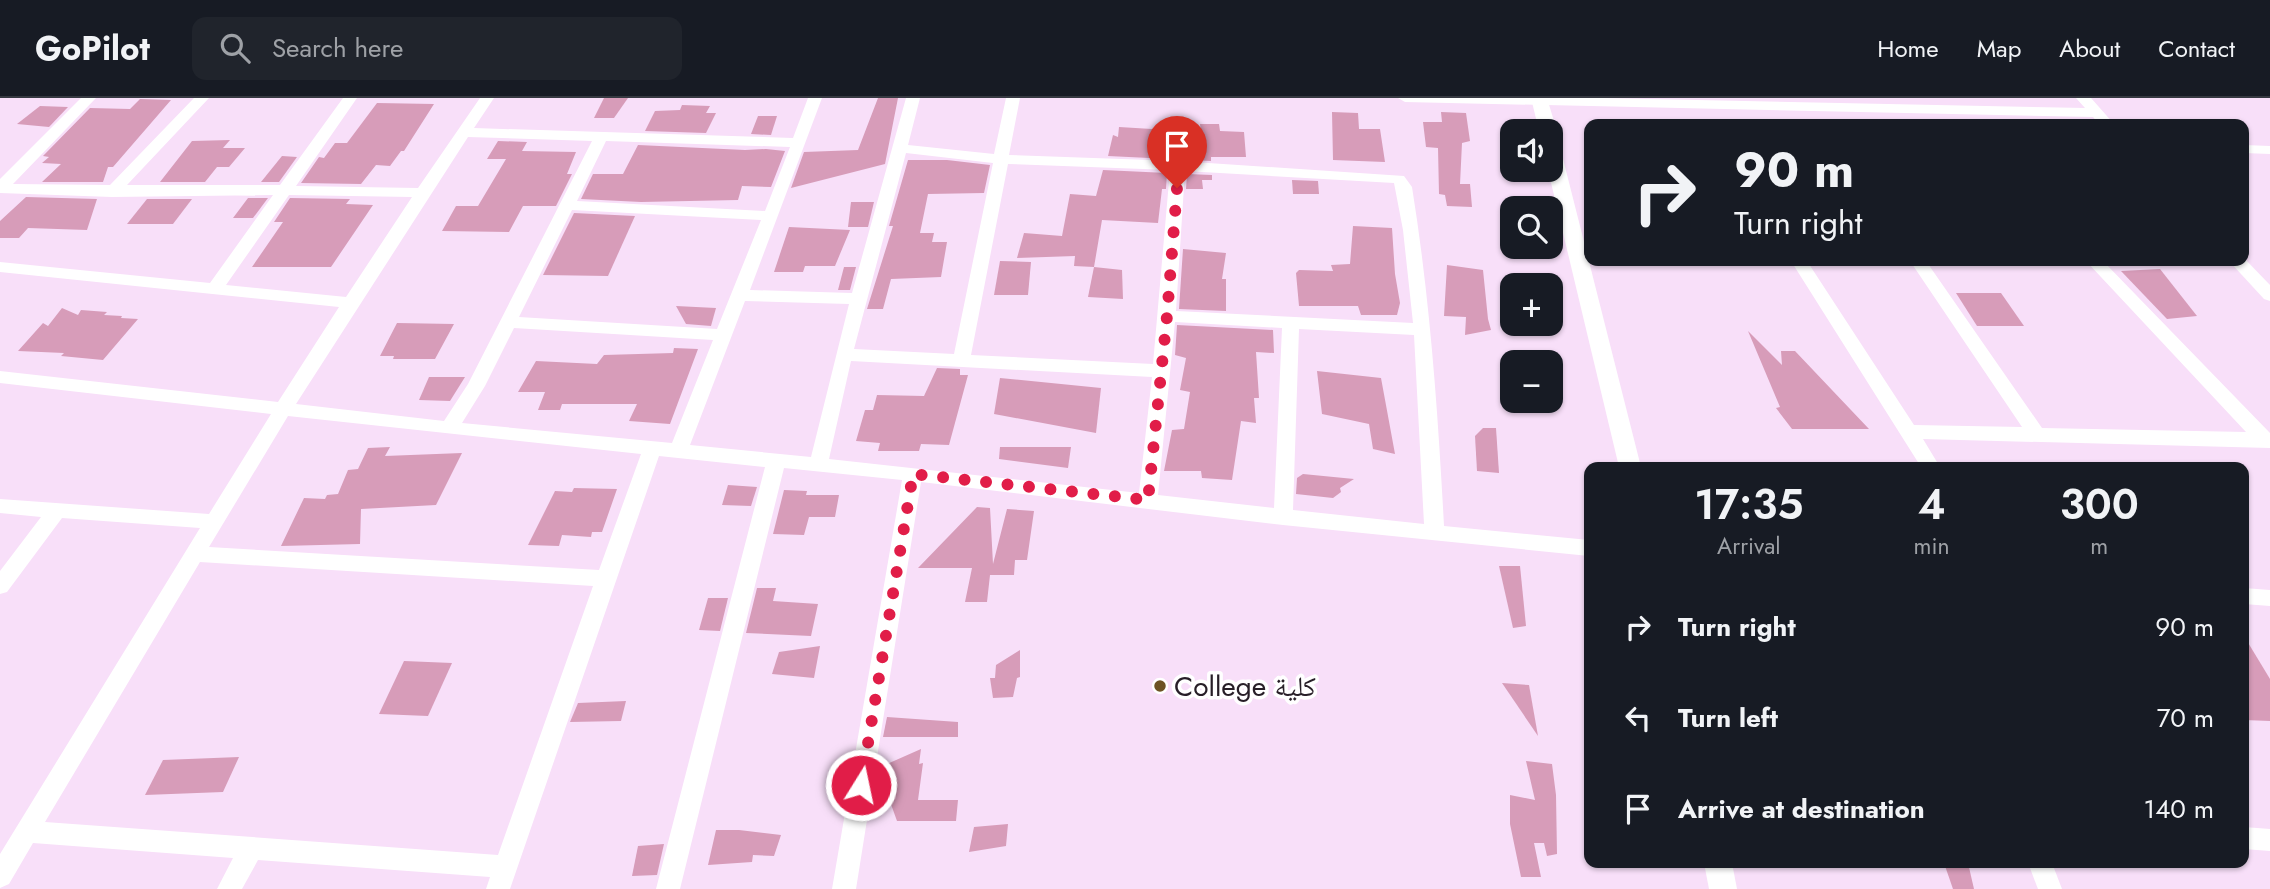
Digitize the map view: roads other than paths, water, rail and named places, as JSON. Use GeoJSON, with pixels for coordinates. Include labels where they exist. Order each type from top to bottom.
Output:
{"type":"FeatureCollection","features":[{"type":"Feature","properties":{"kind":"street"},"geometry":{"type":"LineString","coordinates":[[0,188],[89,98]]}},
{"type":"Feature","properties":{"kind":"street"},"geometry":{"type":"LineString","coordinates":[[112,192],[202,98]]}},
{"type":"Feature","properties":{"kind":"street"},"geometry":{"type":"LineString","coordinates":[[214,290],[350,98]]}},
{"type":"Feature","properties":{"kind":"street"},"geometry":{"type":"LineString","coordinates":[[0,876],[285,409],[420,193],[486,98]]}},
{"type":"Feature","properties":{"kind":"street"},"geometry":{"type":"LineString","coordinates":[[678,451],[815,98]]}},
{"type":"Feature","properties":{"kind":"street"},"geometry":{"type":"LineString","coordinates":[[818,466],[844,355],[913,98]]}},
{"type":"Feature","properties":{"kind":"street"},"geometry":{"type":"LineString","coordinates":[[961,361],[1003,160],[1013,98]]}},
{"type":"Feature","properties":{"kind":"street"},"geometry":{"type":"LineString","coordinates":[[1405,98],[1980,111],[2101,119]]}},
{"type":"Feature","properties":{"kind":"street"},"geometry":{"type":"LineString","coordinates":[[1969,98],[1980,111]]}},
{"type":"Feature","properties":{"kind":"street"},"geometry":{"type":"LineString","coordinates":[[2083,98],[2101,119]]}},
{"type":"Feature","properties":{"kind":"street"},"geometry":{"type":"LineString","coordinates":[[1540,100],[1545,119]]}},
{"type":"Feature","properties":{"kind":"street"},"geometry":{"type":"LineString","coordinates":[[1699,106],[1708,119]]}},
{"type":"Feature","properties":{"kind":"street"},"geometry":{"type":"LineString","coordinates":[[463,132],[799,144]]}},
{"type":"Feature","properties":{"kind":"street"},"geometry":{"type":"LineString","coordinates":[[449,428],[476,386],[601,137]]}},
{"type":"Feature","properties":{"kind":"street"},"geometry":{"type":"LineString","coordinates":[[899,148],[1003,160],[1178,166],[1399,179],[1404,187],[1420,329],[1434,531]]}},
{"type":"Feature","properties":{"kind":"street"},"geometry":{"type":"LineString","coordinates":[[2249,149],[2270,150]]}},
{"type":"Feature","properties":{"kind":"street"},"geometry":{"type":"LineString","coordinates":[[1148,500],[1167,316],[1178,166]]}},
{"type":"Feature","properties":{"kind":"street"},"geometry":{"type":"LineString","coordinates":[[1560,182],[1629,462]]}},
{"type":"Feature","properties":{"kind":"street"},"geometry":{"type":"LineString","coordinates":[[0,188],[112,192],[420,193]]}},
{"type":"Feature","properties":{"kind":"street"},"geometry":{"type":"LineString","coordinates":[[567,205],[771,216]]}},
{"type":"Feature","properties":{"kind":"street"},"geometry":{"type":"LineString","coordinates":[[1802,266],[1928,462]]}},
{"type":"Feature","properties":{"kind":"street"},"geometry":{"type":"LineString","coordinates":[[1921,266],[2036,433]]}},
{"type":"Feature","properties":{"kind":"street"},"geometry":{"type":"LineString","coordinates":[[2099,266],[2267,442]]}},
{"type":"Feature","properties":{"kind":"street"},"geometry":{"type":"LineString","coordinates":[[2242,266],[2270,296]]}},
{"type":"Feature","properties":{"kind":"street"},"geometry":{"type":"LineString","coordinates":[[0,267],[353,303]]}},
{"type":"Feature","properties":{"kind":"street"},"geometry":{"type":"LineString","coordinates":[[740,295],[859,299]]}},
{"type":"Feature","properties":{"kind":"street"},"geometry":{"type":"LineString","coordinates":[[1167,316],[1420,329]]}},
{"type":"Feature","properties":{"kind":"street"},"geometry":{"type":"LineString","coordinates":[[509,322],[724,335]]}},
{"type":"Feature","properties":{"kind":"street"},"geometry":{"type":"LineString","coordinates":[[1283,517],[1291,323]]}},
{"type":"Feature","properties":{"kind":"street"},"geometry":{"type":"LineString","coordinates":[[844,355],[1161,371]]}},
{"type":"Feature","properties":{"kind":"street"},"geometry":{"type":"LineString","coordinates":[[0,377],[449,428],[913,474],[1283,517],[1584,547]]}},
{"type":"Feature","properties":{"kind":"street"},"geometry":{"type":"LineString","coordinates":[[1909,432],[2036,433],[2267,442]]}},
{"type":"Feature","properties":{"kind":"street"},"geometry":{"type":"LineString","coordinates":[[27,832],[251,849],[502,878],[652,448]]}},
{"type":"Feature","properties":{"kind":"street"},"geometry":{"type":"LineString","coordinates":[[668,889],[776,462]]}},
{"type":"Feature","properties":{"kind":"street"},"geometry":{"type":"LineString","coordinates":[[844,889],[913,474]]}},
{"type":"Feature","properties":{"kind":"street"},"geometry":{"type":"LineString","coordinates":[[0,506],[216,522]]}},
{"type":"Feature","properties":{"kind":"street"},"geometry":{"type":"LineString","coordinates":[[0,586],[56,511]]}},
{"type":"Feature","properties":{"kind":"street"},"geometry":{"type":"LineString","coordinates":[[197,554],[606,579]]}},
{"type":"Feature","properties":{"kind":"street"},"geometry":{"type":"LineString","coordinates":[[2249,596],[2270,598]]}},
{"type":"Feature","properties":{"kind":"street"},"geometry":{"type":"LineString","coordinates":[[2249,838],[2270,840]]}},
{"type":"Feature","properties":{"kind":"street"},"geometry":{"type":"LineString","coordinates":[[229,889],[251,849]]}},
{"type":"Feature","properties":{"kind":"street"},"geometry":{"type":"LineString","coordinates":[[1719,868],[1723,889]]}},
{"type":"Feature","properties":{"kind":"street"},"geometry":{"type":"LineString","coordinates":[[2042,868],[2050,889]]}},
{"type":"Feature","properties":{"kind":"place","name":"College كلية"},"geometry":{"type":"Point","coordinates":[1160,686]}}]}
